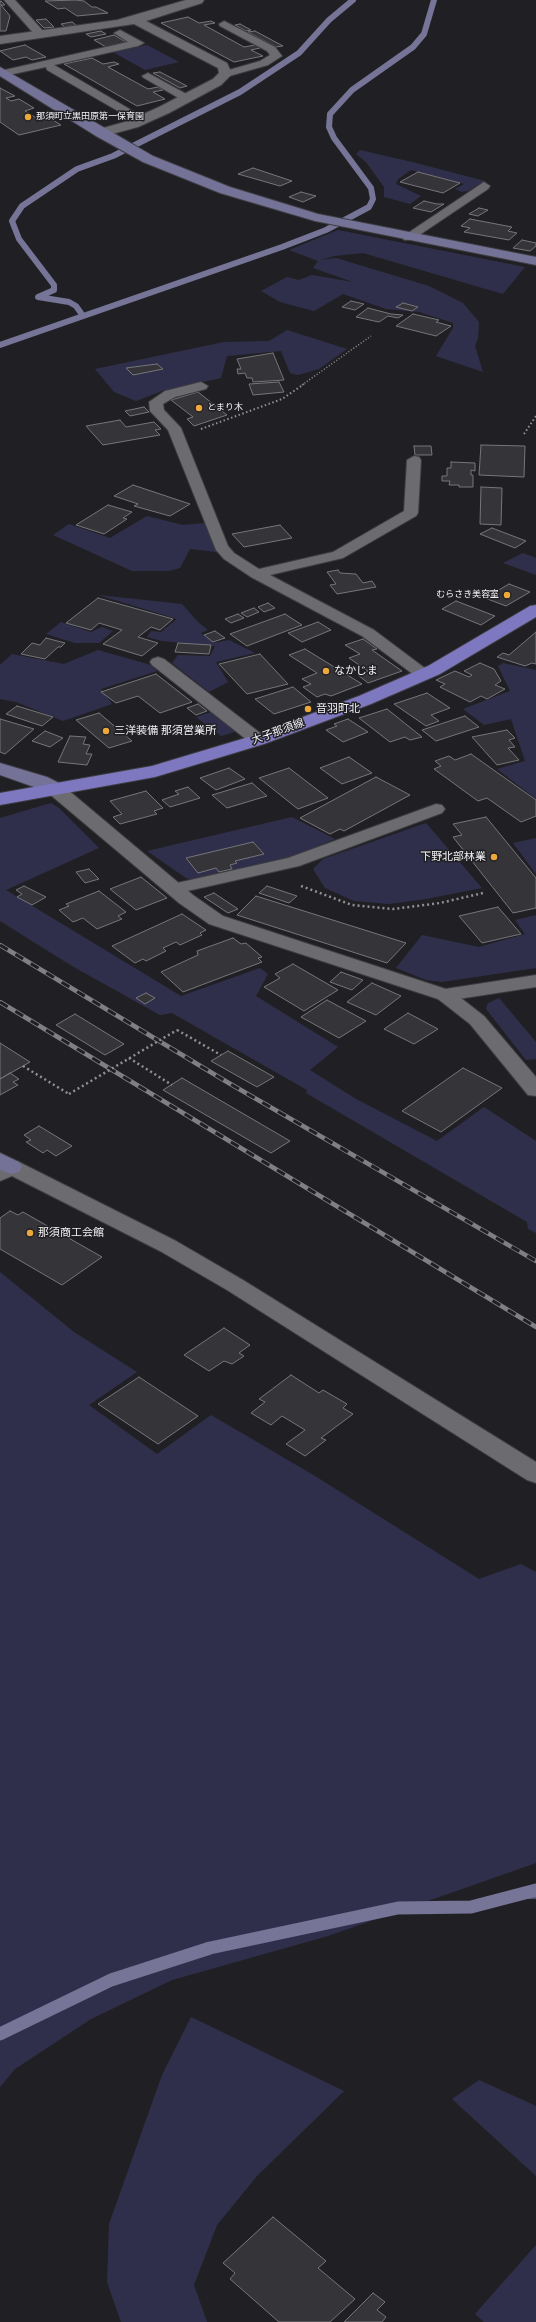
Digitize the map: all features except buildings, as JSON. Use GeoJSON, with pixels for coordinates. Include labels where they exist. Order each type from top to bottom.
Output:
{"type":"FeatureCollection","features":[{"type":"Feature","properties":{"kind":"main road","name":"大子那須線"},"geometry":{"type":"LineString","coordinates":[[0,799],[54,788],[155,771],[258,740],[365,700],[424,675],[534,613]]}},
{"type":"Feature","properties":{"kind":"street"},"geometry":{"type":"LineString","coordinates":[[0,40],[136,20],[198,0]]}},
{"type":"Feature","properties":{"kind":"street"},"geometry":{"type":"LineString","coordinates":[[102,133],[141,120],[217,82],[226,74],[223,66],[136,20]]}},
{"type":"Feature","properties":{"kind":"street"},"geometry":{"type":"LineString","coordinates":[[2,72],[102,133],[148,159],[225,190],[315,217],[408,237],[536,261]]}},
{"type":"Feature","properties":{"kind":"street"},"geometry":{"type":"LineString","coordinates":[[0,769],[40,781],[54,788],[174,889],[216,920],[445,995],[477,1020],[536,1090]]}},
{"type":"Feature","properties":{"kind":"street"},"geometry":{"type":"LineString","coordinates":[[4,1167],[168,1246],[235,1285],[536,1474]]}},
{"type":"Feature","properties":{"kind":"lane"},"geometry":{"type":"LineString","coordinates":[[9,0],[40,34]]}},
{"type":"Feature","properties":{"kind":"lane"},"geometry":{"type":"LineString","coordinates":[[224,24],[276,53],[276,56],[264,63],[226,74]]}},
{"type":"Feature","properties":{"kind":"lane"},"geometry":{"type":"LineString","coordinates":[[2,72],[138,43],[120,33]]}},
{"type":"Feature","properties":{"kind":"lane"},"geometry":{"type":"LineString","coordinates":[[51,68],[141,120]]}},
{"type":"Feature","properties":{"kind":"lane"},"geometry":{"type":"LineString","coordinates":[[148,76],[186,98]]}},
{"type":"Feature","properties":{"kind":"lane"},"geometry":{"type":"LineString","coordinates":[[408,237],[484,186]]}},
{"type":"Feature","properties":{"kind":"lane"},"geometry":{"type":"LineString","coordinates":[[201,386],[170,394],[156,402],[157,411],[174,428],[221,547],[229,556],[256,574],[368,633],[424,675]]}},
{"type":"Feature","properties":{"kind":"lane"},"geometry":{"type":"LineString","coordinates":[[256,574],[338,556],[411,513],[414,460]]}},
{"type":"Feature","properties":{"kind":"lane"},"geometry":{"type":"LineString","coordinates":[[158,662],[258,740]]}},
{"type":"Feature","properties":{"kind":"lane"},"geometry":{"type":"LineString","coordinates":[[174,889],[293,862],[436,809]]}},
{"type":"Feature","properties":{"kind":"lane"},"geometry":{"type":"LineString","coordinates":[[445,995],[536,981]]}},
{"type":"Feature","properties":{"kind":"path"},"geometry":{"type":"LineString","coordinates":[[177,437],[225,422],[282,399],[371,336]]}},
{"type":"Feature","properties":{"kind":"path"},"geometry":{"type":"LineString","coordinates":[[524,434],[536,416]]}},
{"type":"Feature","properties":{"kind":"path"},"geometry":{"type":"LineString","coordinates":[[263,869],[318,894],[352,905],[393,909],[440,903],[483,893]]}},
{"type":"Feature","properties":{"kind":"path"},"geometry":{"type":"LineString","coordinates":[[23,1066],[69,1094],[177,1030],[221,1055]]}},
{"type":"Feature","properties":{"kind":"path"},"geometry":{"type":"LineString","coordinates":[[129,1058],[172,1085]]}},
{"type":"Feature","properties":{"kind":"shaded area"},"geometry":{"type":"Polygon","coordinates":[[[147,45],[179,62],[145,70],[113,52],[147,45]]]}},
{"type":"Feature","properties":{"kind":"shaded area"},"geometry":{"type":"Polygon","coordinates":[[[360,150],[485,181],[468,191],[462,192],[455,189],[464,184],[411,170],[398,179],[396,184],[421,196],[410,204],[384,197],[384,187],[366,162],[356,154],[360,150]]]}},
{"type":"Feature","properties":{"kind":"shaded area"},"geometry":{"type":"Polygon","coordinates":[[[338,230],[525,267],[503,294],[363,253],[334,256],[321,260],[336,258],[429,286],[463,303],[479,322],[478,338],[475,346],[483,372],[436,356],[453,328],[453,323],[419,312],[386,309],[343,294],[314,311],[280,302],[261,291],[287,277],[299,280],[312,275],[353,282],[313,268],[318,261],[289,250],[338,230]]]}},
{"type":"Feature","properties":{"kind":"shaded area"},"geometry":{"type":"Polygon","coordinates":[[[287,330],[347,349],[319,369],[298,375],[290,373],[281,351],[227,356],[221,378],[162,391],[136,401],[114,392],[95,369],[224,342],[269,341],[287,330]]]}},
{"type":"Feature","properties":{"kind":"shaded area"},"geometry":{"type":"Polygon","coordinates":[[[147,516],[183,525],[205,523],[217,552],[190,549],[180,568],[169,571],[132,571],[53,535],[69,524],[110,538],[147,516]]]}},
{"type":"Feature","properties":{"kind":"shaded area"},"geometry":{"type":"Polygon","coordinates":[[[523,553],[536,558],[536,575],[503,563],[523,553]]]}},
{"type":"Feature","properties":{"kind":"shaded area"},"geometry":{"type":"Polygon","coordinates":[[[98,595],[182,604],[199,623],[208,630],[201,633],[214,643],[229,640],[255,653],[216,662],[228,682],[209,692],[172,663],[178,655],[210,656],[215,646],[162,641],[147,637],[151,631],[161,632],[177,619],[98,595]]]}},
{"type":"Feature","properties":{"kind":"shaded area"},"geometry":{"type":"Polygon","coordinates":[[[61,622],[91,632],[102,627],[113,631],[99,643],[75,643],[46,634],[61,622]]]}},
{"type":"Feature","properties":{"kind":"shaded area"},"geometry":{"type":"Polygon","coordinates":[[[98,650],[151,665],[157,671],[101,689],[112,704],[63,721],[16,702],[0,699],[0,665],[12,654],[64,664],[98,650]]]}},
{"type":"Feature","properties":{"kind":"shaded area"},"geometry":{"type":"Polygon","coordinates":[[[503,663],[536,670],[536,799],[497,769],[525,761],[511,719],[484,725],[463,709],[510,691],[498,666],[503,663]]]}},
{"type":"Feature","properties":{"kind":"shaded area"},"geometry":{"type":"Polygon","coordinates":[[[214,711],[238,731],[221,736],[196,717],[214,711]]]}},
{"type":"Feature","properties":{"kind":"shaded area"},"geometry":{"type":"Polygon","coordinates":[[[51,803],[59,808],[99,848],[6,890],[181,996],[260,968],[268,974],[256,996],[338,1047],[310,1070],[356,1099],[437,1141],[484,1107],[536,1141],[536,1233],[528,1229],[527,1222],[306,1093],[307,1090],[172,1013],[160,1015],[72,966],[0,921],[0,818],[51,803]]]}},
{"type":"Feature","properties":{"kind":"shaded area"},"geometry":{"type":"Polygon","coordinates":[[[292,817],[335,839],[289,858],[196,880],[186,878],[147,851],[292,817]]]}},
{"type":"Feature","properties":{"kind":"shaded area"},"geometry":{"type":"Polygon","coordinates":[[[426,823],[482,888],[426,899],[389,904],[354,901],[325,888],[313,869],[323,859],[426,823]]]}},
{"type":"Feature","properties":{"kind":"shaded area"},"geometry":{"type":"Polygon","coordinates":[[[536,838],[536,874],[513,843],[536,838]]]}},
{"type":"Feature","properties":{"kind":"shaded area"},"geometry":{"type":"Polygon","coordinates":[[[536,915],[536,968],[442,982],[426,980],[396,968],[422,935],[479,947],[525,934],[515,920],[536,915]]]}},
{"type":"Feature","properties":{"kind":"shaded area"},"geometry":{"type":"Polygon","coordinates":[[[499,998],[536,1042],[536,1059],[526,1060],[486,1009],[488,1003],[499,998]]]}},
{"type":"Feature","properties":{"kind":"shaded area"},"geometry":{"type":"Polygon","coordinates":[[[0,1272],[74,1332],[137,1372],[89,1405],[157,1454],[211,1415],[315,1476],[479,1579],[521,1564],[536,1572],[536,1863],[328,1936],[172,1980],[91,2019],[15,2069],[0,2087],[0,1272]]]}},
{"type":"Feature","properties":{"kind":"shaded area"},"geometry":{"type":"Polygon","coordinates":[[[536,1885],[536,1898],[500,1899],[536,1885]]]}},
{"type":"Feature","properties":{"kind":"shaded area"},"geometry":{"type":"Polygon","coordinates":[[[191,2017],[344,2091],[257,2176],[217,2225],[194,2285],[207,2322],[121,2322],[107,2282],[109,2224],[162,2075],[191,2017]]]}},
{"type":"Feature","properties":{"kind":"shaded area"},"geometry":{"type":"Polygon","coordinates":[[[479,2080],[536,2106],[536,2176],[452,2099],[479,2080]]]}},
{"type":"Feature","properties":{"kind":"shaded area"},"geometry":{"type":"Polygon","coordinates":[[[536,2245],[536,2322],[484,2322],[475,2314],[536,2245]]]}},
{"type":"Feature","properties":{"kind":"waterway"},"geometry":{"type":"LineString","coordinates":[[83,316],[76,306],[69,302],[38,297],[54,290],[54,285],[19,239],[12,221],[22,206],[77,169],[113,156],[240,92],[299,53],[329,20],[353,0]]}},
{"type":"Feature","properties":{"kind":"waterway"},"geometry":{"type":"LineString","coordinates":[[0,345],[282,247],[326,230],[369,207],[373,199],[371,188],[334,138],[329,127],[330,114],[352,90],[413,47],[424,34],[434,0]]}},
{"type":"Feature","properties":{"kind":"waterway"},"geometry":{"type":"LineString","coordinates":[[0,2034],[111,1980],[210,1948],[398,1908],[471,1907],[536,1890]]}},
{"type":"Feature","properties":{"kind":"railway"},"geometry":{"type":"LineString","coordinates":[[0,945],[227,1082],[536,1261]]}},
{"type":"Feature","properties":{"kind":"railway"},"geometry":{"type":"LineString","coordinates":[[0,1002],[536,1327]]}},
{"type":"Feature","properties":{"kind":"place","name":"那須町立黒田原第一保育園"},"geometry":{"type":"Point","coordinates":[28,117]}},
{"type":"Feature","properties":{"kind":"place","name":"とまり木"},"geometry":{"type":"Point","coordinates":[199,408]}},
{"type":"Feature","properties":{"kind":"place","name":"むらさき美容室"},"geometry":{"type":"Point","coordinates":[507,595]}},
{"type":"Feature","properties":{"kind":"place","name":"なかじま"},"geometry":{"type":"Point","coordinates":[326,671]}},
{"type":"Feature","properties":{"kind":"place","name":"音羽町北"},"geometry":{"type":"Point","coordinates":[308,709]}},
{"type":"Feature","properties":{"kind":"place","name":"三洋装備 那須営業所"},"geometry":{"type":"Point","coordinates":[106,731]}},
{"type":"Feature","properties":{"kind":"place","name":"下野北部林業"},"geometry":{"type":"Point","coordinates":[494,857]}},
{"type":"Feature","properties":{"kind":"place","name":"那須商工会館"},"geometry":{"type":"Point","coordinates":[30,1233]}}]}
